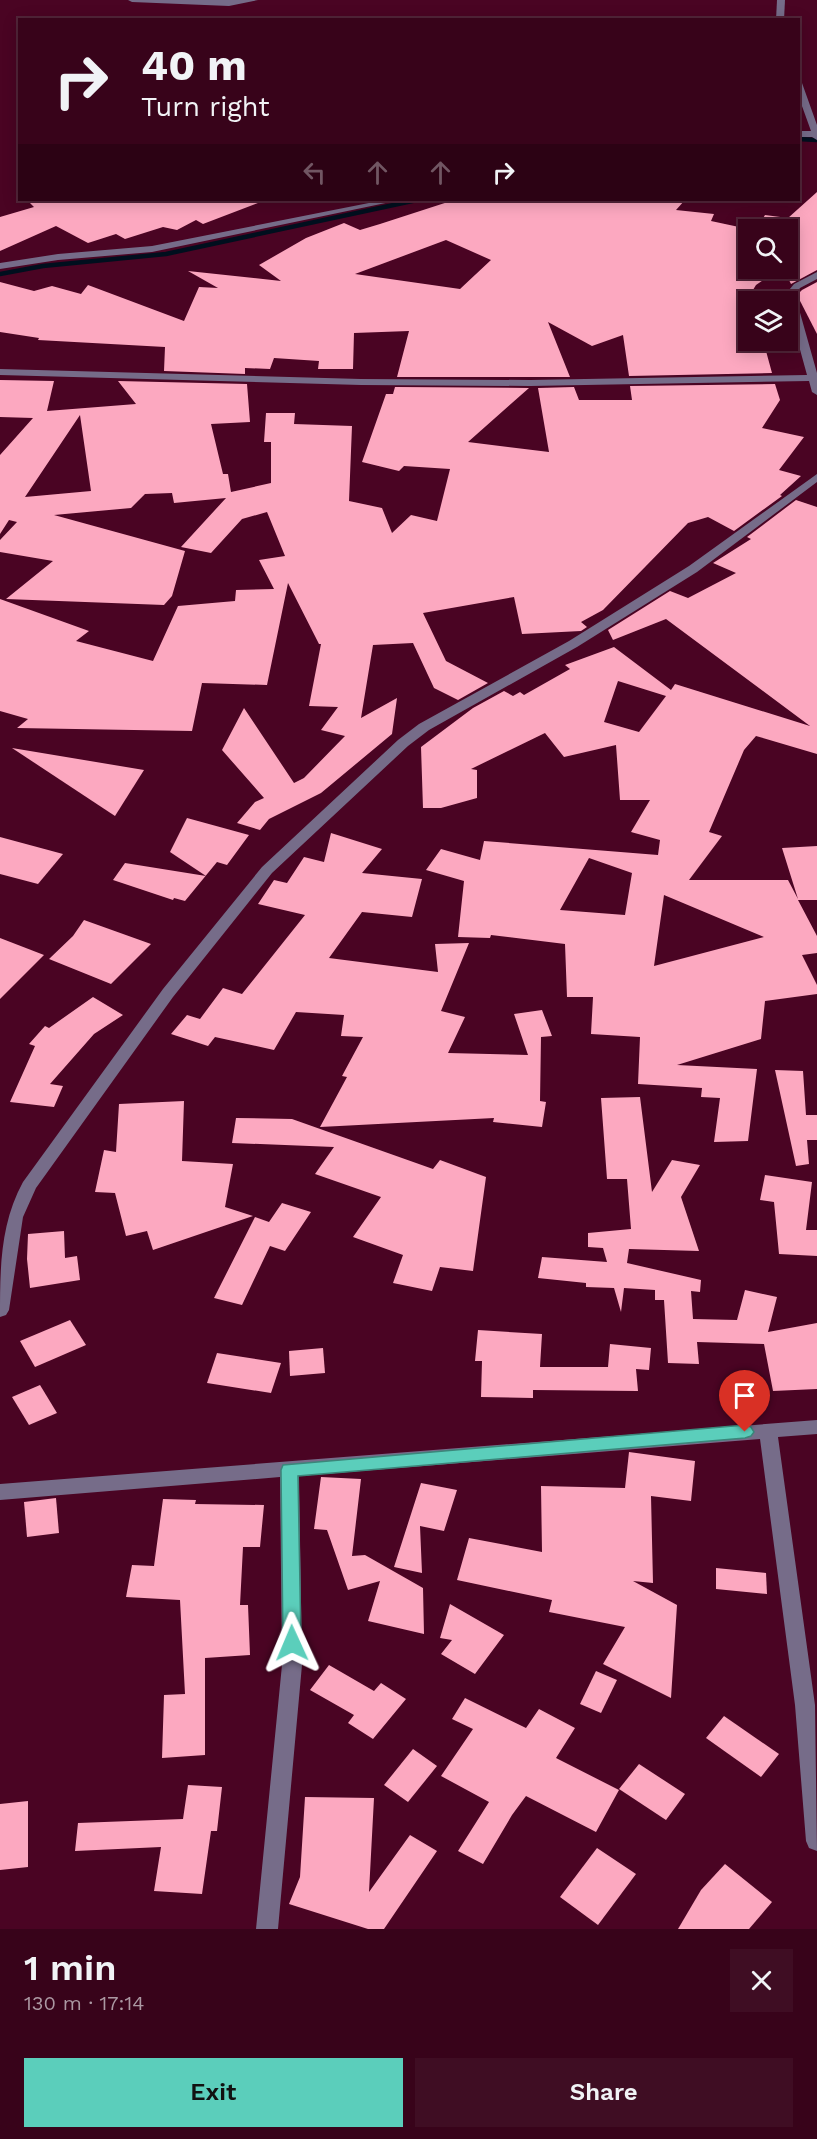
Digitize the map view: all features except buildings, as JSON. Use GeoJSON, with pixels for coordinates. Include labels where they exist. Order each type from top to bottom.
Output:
{"type":"FeatureCollection","features":[{"type":"Feature","properties":{"kind":"street"},"geometry":{"type":"LineString","coordinates":[[132,0],[229,4],[254,0]]}},
{"type":"Feature","properties":{"kind":"street"},"geometry":{"type":"LineString","coordinates":[[780,18],[781,0]]}},
{"type":"Feature","properties":{"kind":"street"},"geometry":{"type":"LineString","coordinates":[[800,88],[817,136],[800,134]]}},
{"type":"Feature","properties":{"kind":"street"},"geometry":{"type":"LineString","coordinates":[[0,266],[58,257],[152,249],[390,201]]}},
{"type":"Feature","properties":{"kind":"street"},"geometry":{"type":"LineString","coordinates":[[817,275],[797,286],[790,295],[815,378],[817,392]]}},
{"type":"Feature","properties":{"kind":"street"},"geometry":{"type":"LineString","coordinates":[[0,372],[360,382],[519,383],[815,378]]}},
{"type":"Feature","properties":{"kind":"street"},"geometry":{"type":"LineString","coordinates":[[0,1310],[15,1217],[29,1186],[168,993],[274,862],[413,734],[573,644],[693,569],[817,477]]}},
{"type":"Feature","properties":{"kind":"street"},"geometry":{"type":"LineString","coordinates":[[0,1492],[817,1427]]}},
{"type":"Feature","properties":{"kind":"street"},"geometry":{"type":"LineString","coordinates":[[768,1430],[811,1704],[817,1841]]}},
{"type":"Feature","properties":{"kind":"street"},"geometry":{"type":"LineString","coordinates":[[267,1929],[292,1665],[289,1470]]}},
{"type":"Feature","properties":{"kind":"waterway"},"geometry":{"type":"LineString","coordinates":[[800,139],[817,140]]}},
{"type":"Feature","properties":{"kind":"waterway"},"geometry":{"type":"LineString","coordinates":[[0,274],[43,266],[166,254],[412,201]]}},
{"type":"Feature","properties":{"kind":"route"},"geometry":{"type":"LineString","coordinates":[[292,1643],[289,1470],[745,1432]]}}]}
